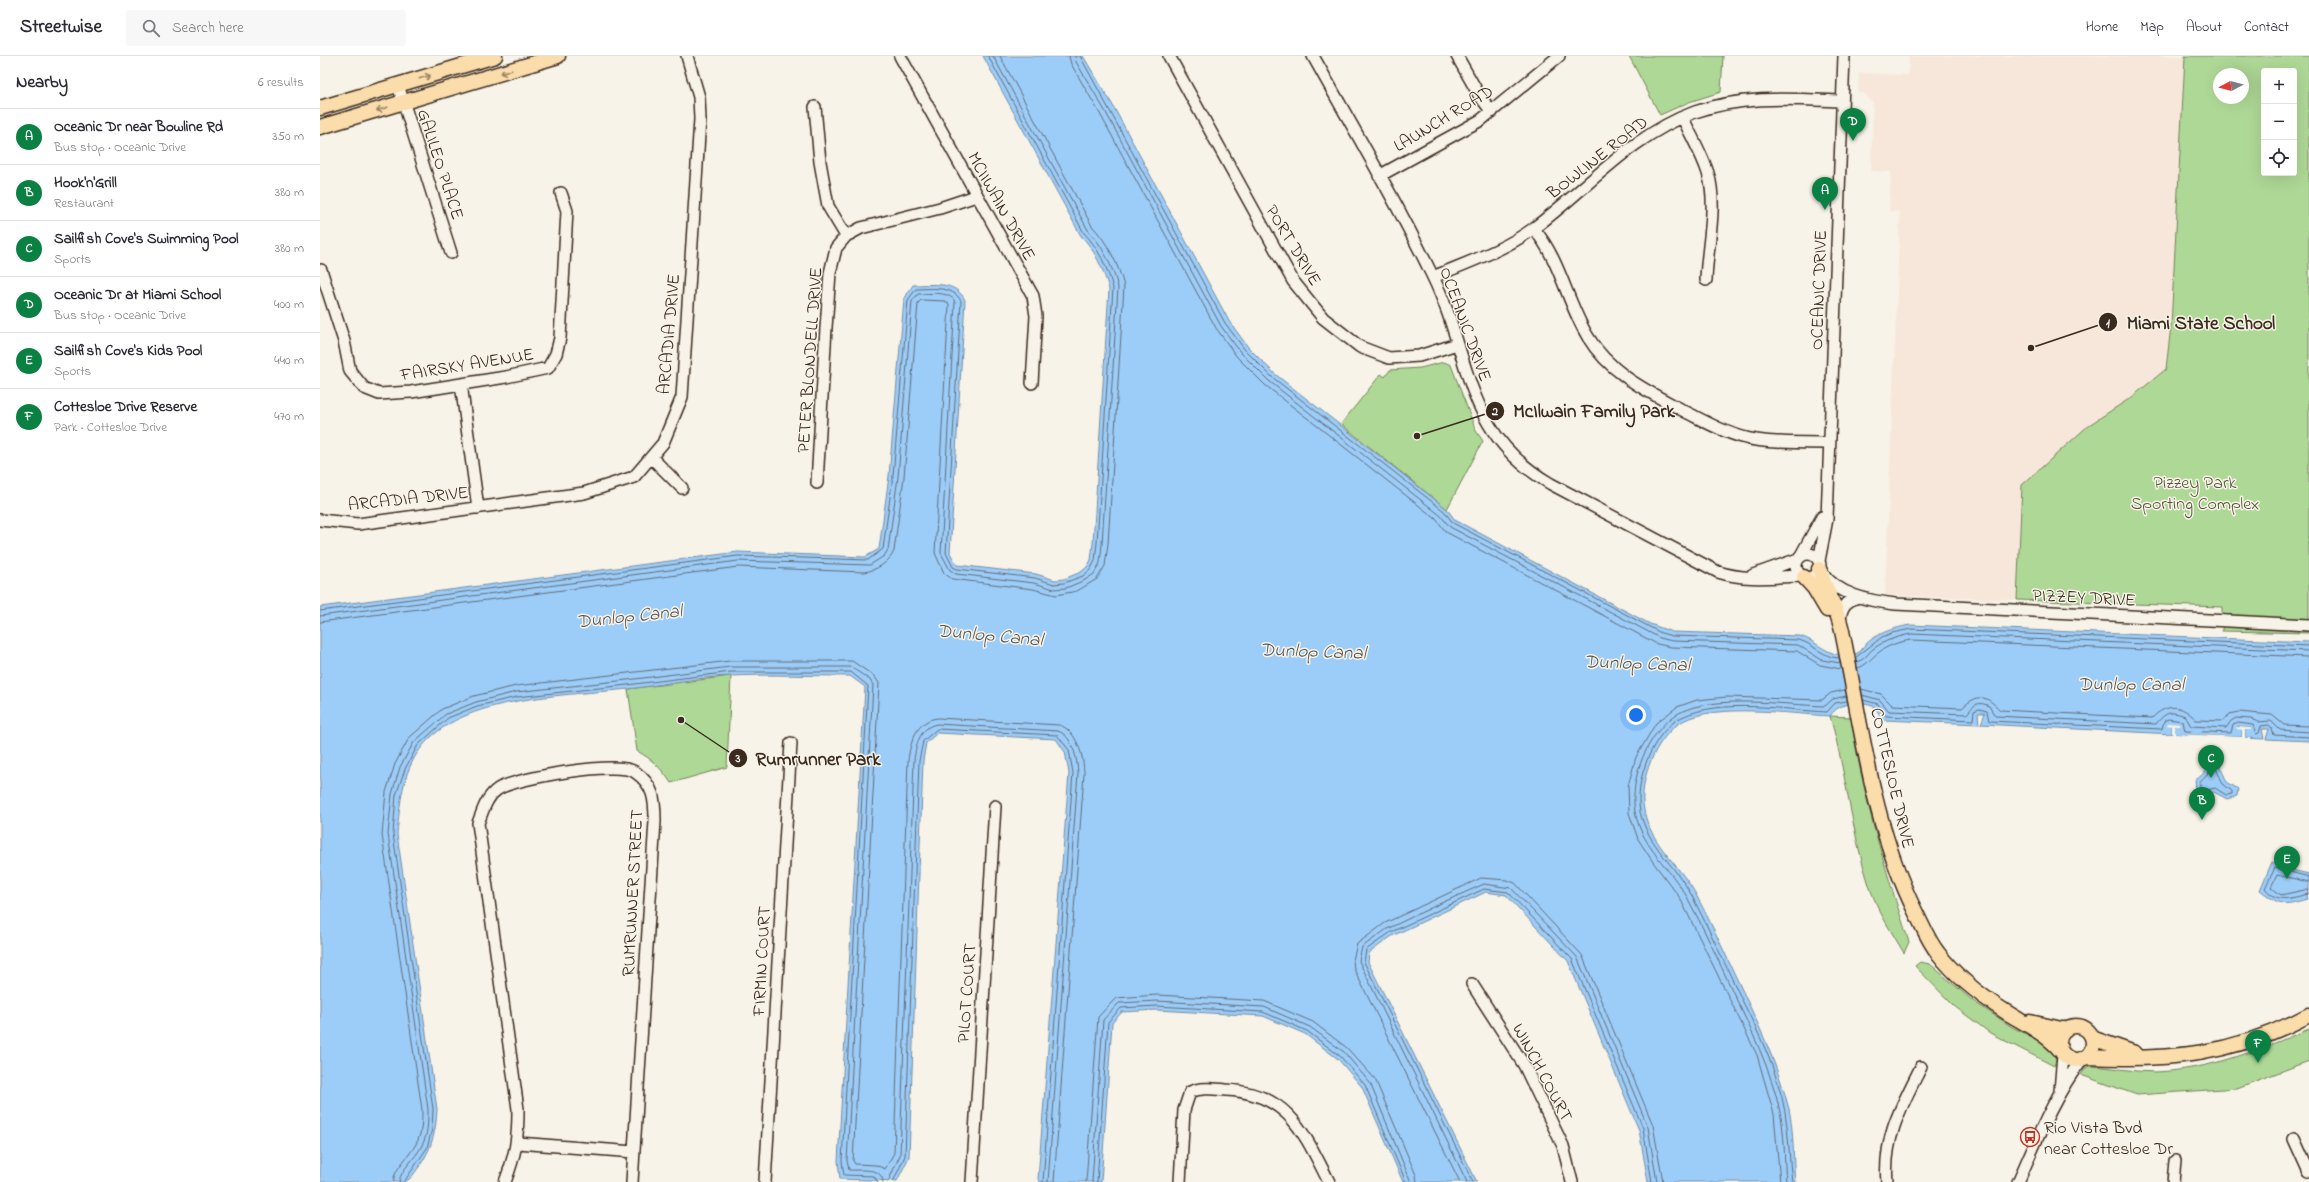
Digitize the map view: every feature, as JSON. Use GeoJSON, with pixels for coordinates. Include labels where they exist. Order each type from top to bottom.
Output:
{"type":"FeatureCollection","features":[{"type":"Feature","properties":{"kind":"main road"},"geometry":{"type":"LineString","coordinates":[[320,108],[495,56]]}},
{"type":"Feature","properties":{"kind":"main road"},"geometry":{"type":"LineString","coordinates":[[320,128],[543,58],[558,56]]}},
{"type":"Feature","properties":{"kind":"main road","name":"COTTESLOE DRIVE"},"geometry":{"type":"LineString","coordinates":[[1819,566],[1840,622],[1843,642],[1887,844],[1909,899],[1936,952],[1959,976],[1989,1000],[2043,1034],[2062,1052]]}},
{"type":"Feature","properties":{"kind":"main road","name":"COTTESLOE DRIVE"},"geometry":{"type":"LineString","coordinates":[[1802,577],[1814,588],[1843,642]]}},
{"type":"Feature","properties":{"kind":"main road"},"geometry":{"type":"LineString","coordinates":[[2147,1057],[2092,1038],[2083,1028],[2073,1026],[2066,1030],[2060,1039],[2062,1052],[2072,1060],[2085,1058],[2147,1057],[2193,1055],[2259,1038],[2309,1016]]}},
{"type":"Feature","properties":{"kind":"main road","name":"COTTESLOE DRIVE"},"geometry":{"type":"LineString","coordinates":[[2018,1019],[2066,1030]]}},
{"type":"Feature","properties":{"kind":"main road"},"geometry":{"type":"LineString","coordinates":[[2085,1058],[2092,1048],[2092,1038]]}},
{"type":"Feature","properties":{"kind":"street","name":"ARCADIA DRIVE"},"geometry":{"type":"LineString","coordinates":[[320,520],[358,524],[584,493],[634,477],[663,444],[682,397],[700,119],[699,97],[687,56]]}},
{"type":"Feature","properties":{"kind":"street","name":"MCIIWAIN DRIVE"},"geometry":{"type":"LineString","coordinates":[[900,56],[976,196],[1033,296],[1036,316],[1032,383]]}},
{"type":"Feature","properties":{"kind":"street","name":"PORT DRIVE"},"geometry":{"type":"LineString","coordinates":[[1169,56],[1286,268],[1303,295],[1323,318],[1360,347],[1389,358],[1419,356],[1457,344]]}},
{"type":"Feature","properties":{"kind":"street","name":"OCEANIC DRIVE"},"geometry":{"type":"LineString","coordinates":[[1313,56],[1433,277],[1483,417],[1502,446],[1527,470],[1708,567],[1741,578],[1760,579],[1802,577]]}},
{"type":"Feature","properties":{"kind":"street"},"geometry":{"type":"LineString","coordinates":[[1457,56],[1479,95],[1492,112]]}},
{"type":"Feature","properties":{"kind":"street","name":"LAUNCH ROAD"},"geometry":{"type":"LineString","coordinates":[[1379,176],[1492,112],[1560,56]]}},
{"type":"Feature","properties":{"kind":"street","name":"OCEANIC DRIVE"},"geometry":{"type":"LineString","coordinates":[[1819,566],[1827,519],[1828,501],[1828,444],[1844,56]]}},
{"type":"Feature","properties":{"kind":"street","name":"GALILEO PLACE"},"geometry":{"type":"LineString","coordinates":[[398,85],[451,253]]}},
{"type":"Feature","properties":{"kind":"street","name":"BOWLINE ROAD"},"geometry":{"type":"LineString","coordinates":[[1433,277],[1510,243],[1534,228],[1632,148],[1658,130],[1683,118],[1717,106],[1752,100],[1842,102]]}},
{"type":"Feature","properties":{"kind":"street"},"geometry":{"type":"LineString","coordinates":[[815,108],[820,162],[828,206],[846,236],[869,226],[940,208],[976,196]]}},
{"type":"Feature","properties":{"kind":"street"},"geometry":{"type":"LineString","coordinates":[[1683,118],[1704,163],[1711,187],[1706,280]]}},
{"type":"Feature","properties":{"kind":"street","name":"FAIRSKY AVENUE"},"geometry":{"type":"LineString","coordinates":[[321,270],[344,340],[350,371],[364,388],[378,394],[461,384],[548,368],[556,354],[560,338],[567,211],[561,193]]}},
{"type":"Feature","properties":{"kind":"street"},"geometry":{"type":"LineString","coordinates":[[1534,228],[1548,248],[1588,337],[1609,363],[1628,379],[1652,394],[1731,434],[1762,441],[1828,444]]}},
{"type":"Feature","properties":{"kind":"street","name":"PETER BLONDELL DRIVE"},"geometry":{"type":"LineString","coordinates":[[817,483],[830,273],[836,248],[846,236]]}},
{"type":"Feature","properties":{"kind":"street"},"geometry":{"type":"LineString","coordinates":[[461,384],[478,508]]}},
{"type":"Feature","properties":{"kind":"street"},"geometry":{"type":"LineString","coordinates":[[651,457],[682,488]]}},
{"type":"Feature","properties":{"kind":"street","name":"OCEANIC DRIVE"},"geometry":{"type":"LineString","coordinates":[[1799,558],[1817,529],[1828,501]]}},
{"type":"Feature","properties":{"kind":"street"},"geometry":{"type":"LineString","coordinates":[[1741,578],[1767,571],[1808,554],[1815,556],[1819,566],[1813,577],[1802,577],[1796,568],[1799,558]]}},
{"type":"Feature","properties":{"kind":"street","name":"PIZZEY DRIVE"},"geometry":{"type":"LineString","coordinates":[[1819,566],[1830,582],[1859,597],[1895,604],[2309,625]]}},
{"type":"Feature","properties":{"kind":"street"},"geometry":{"type":"LineString","coordinates":[[1840,622],[1844,605],[1851,599],[1859,597]]}},
{"type":"Feature","properties":{"kind":"street","name":"FIRMIN COURT"},"geometry":{"type":"LineString","coordinates":[[765,1182],[791,743]]}},
{"type":"Feature","properties":{"kind":"street","name":"RUMRUNNER STREET"},"geometry":{"type":"LineString","coordinates":[[505,1182],[515,1156],[518,1143],[518,1109],[478,823],[485,803],[497,790],[514,781],[602,768],[619,768],[634,771],[645,781],[655,797],[655,820],[632,1182]]}},
{"type":"Feature","properties":{"kind":"street","name":"PILOT COURT"},"geometry":{"type":"LineString","coordinates":[[972,1182],[995,806]]}},
{"type":"Feature","properties":{"kind":"street","name":"WINCH COURT"},"geometry":{"type":"LineString","coordinates":[[1472,984],[1524,1065],[1563,1146],[1572,1182]]}},
{"type":"Feature","properties":{"kind":"street"},"geometry":{"type":"LineString","coordinates":[[2060,1091],[2062,1052]]}},
{"type":"Feature","properties":{"kind":"street"},"geometry":{"type":"LineString","coordinates":[[2018,1182],[2046,1117],[2060,1091],[2085,1058]]}},
{"type":"Feature","properties":{"kind":"street"},"geometry":{"type":"LineString","coordinates":[[1887,1182],[1887,1155],[1889,1138],[1920,1067]]}},
{"type":"Feature","properties":{"kind":"street"},"geometry":{"type":"LineString","coordinates":[[1180,1182],[1186,1099],[1190,1092],[1204,1089],[1250,1093],[1277,1104],[1298,1124],[1329,1182]]}},
{"type":"Feature","properties":{"kind":"street"},"geometry":{"type":"LineString","coordinates":[[2294,1139],[2309,1172]]}},
{"type":"Feature","properties":{"kind":"street"},"geometry":{"type":"LineString","coordinates":[[518,1143],[634,1152]]}},
{"type":"Feature","properties":{"kind":"street"},"geometry":{"type":"LineString","coordinates":[[2173,1182],[2175,1161]]}},
{"type":"Feature","properties":{"kind":"shaded area"},"geometry":{"type":"Polygon","coordinates":[[[1909,56],[2185,56],[2171,326],[2166,369],[2022,485],[2017,600],[1885,595],[1900,212],[1889,211],[1891,172],[1871,171],[1873,103],[1863,93],[1858,93],[1859,73],[1908,75],[1909,56]]]}},
{"type":"Feature","properties":{"kind":"green space"},"geometry":{"type":"Polygon","coordinates":[[[1629,56],[1723,56],[1721,92],[1689,102],[1660,115],[1629,56]]]}},
{"type":"Feature","properties":{"kind":"green space","name":"Pizzey Park Sporting Complex"},"geometry":{"type":"Polygon","coordinates":[[[2185,56],[2309,56],[2309,633],[2222,631],[2222,607],[2017,600],[2022,485],[2089,425],[2132,397],[2166,369],[2171,326],[2185,56]]]}},
{"type":"Feature","properties":{"kind":"green space"},"geometry":{"type":"Polygon","coordinates":[[[1444,362],[1451,365],[1476,431],[1483,441],[1447,509],[1341,424],[1381,374],[1385,377],[1390,370],[1420,368],[1444,362]]]}},
{"type":"Feature","properties":{"kind":"green space"},"geometry":{"type":"Polygon","coordinates":[[[731,676],[727,767],[671,783],[656,765],[637,751],[628,689],[731,676]]]}},
{"type":"Feature","properties":{"kind":"green space"},"geometry":{"type":"Polygon","coordinates":[[[1830,716],[1851,717],[1861,775],[1875,831],[1909,942],[1904,953],[1880,912],[1869,885],[1858,843],[1836,737],[1830,716]]]}},
{"type":"Feature","properties":{"kind":"green space"},"geometry":{"type":"Polygon","coordinates":[[[1920,962],[1930,964],[1973,1001],[2012,1027],[2041,1041],[2054,1053],[2056,1060],[2054,1066],[1990,1033],[1954,1006],[1915,966],[1920,962]]]}},
{"type":"Feature","properties":{"kind":"green space"},"geometry":{"type":"Polygon","coordinates":[[[2309,1029],[2309,1061],[2237,1088],[2137,1095],[2081,1075],[2085,1068],[2091,1066],[2155,1072],[2195,1067],[2234,1058],[2309,1029]]]}},
{"type":"Feature","properties":{"kind":"water","name":"Dunlop Canal"},"geometry":{"type":"Polygon","coordinates":[[[983,56],[1083,56],[1112,104],[1229,321],[1248,347],[1275,374],[1447,509],[1455,520],[1650,624],[1672,632],[1800,636],[1826,650],[1840,655],[1858,653],[1875,637],[1888,631],[1910,625],[2309,642],[2309,741],[2266,739],[2269,729],[2262,729],[2264,739],[2245,738],[2245,730],[2251,728],[2237,727],[2242,730],[2242,737],[2174,734],[2175,726],[2181,724],[2172,725],[2172,734],[1981,724],[1985,713],[1978,713],[1979,724],[1883,720],[1875,707],[1857,703],[1839,707],[1830,716],[1755,711],[1715,712],[1683,721],[1673,728],[1657,748],[1647,773],[1643,798],[1647,822],[1658,843],[1694,891],[1751,1008],[1772,1058],[1791,1118],[1795,1182],[1648,1182],[1639,1130],[1568,961],[1506,895],[1486,892],[1392,936],[1369,953],[1368,962],[1477,1182],[1403,1182],[1362,1087],[1338,1059],[1305,1034],[1263,1016],[1157,1010],[1122,1012],[1112,1023],[1101,1182],[1040,1182],[1038,1179],[1069,773],[1065,752],[1056,739],[937,733],[926,743],[923,761],[909,1157],[897,1181],[840,1179],[838,1161],[865,687],[850,676],[732,676],[517,701],[488,708],[462,717],[439,731],[421,748],[415,757],[403,789],[397,834],[437,1109],[436,1125],[430,1146],[414,1174],[404,1182],[320,1182],[320,607],[738,552],[865,557],[879,549],[889,476],[904,299],[913,285],[936,284],[949,286],[961,294],[965,300],[950,553],[957,565],[1036,574],[1055,580],[1064,579],[1081,572],[1087,567],[1091,560],[1093,543],[1109,289],[1094,253],[1081,236],[983,56]]]}},
{"type":"Feature","properties":{"kind":"water"},"geometry":{"type":"Polygon","coordinates":[[[2215,760],[2218,762],[2227,782],[2238,789],[2237,796],[2227,799],[2214,792],[2203,797],[2196,790],[2195,780],[2201,776],[2215,760]]]}},
{"type":"Feature","properties":{"kind":"water"},"geometry":{"type":"Polygon","coordinates":[[[2272,862],[2283,868],[2309,874],[2307,899],[2292,903],[2282,903],[2260,890],[2272,862]]]}},
{"type":"Feature","properties":{"kind":"pier"},"geometry":{"type":"Polygon","coordinates":[[[2167,723],[2181,724],[2180,726],[2175,726],[2175,734],[2242,737],[2242,730],[2237,729],[2236,727],[2251,728],[2251,730],[2245,730],[2245,738],[2250,738],[2250,740],[2166,736],[2166,734],[2172,734],[2172,726],[2167,725],[2167,723]]]}},
{"type":"Feature","properties":{"kind":"place","name":"Oceanic Dr at Miami School"},"geometry":{"type":"Point","coordinates":[1853,141]}},
{"type":"Feature","properties":{"kind":"place","name":"Oceanic Dr near Bowline Rd"},"geometry":{"type":"Point","coordinates":[1825,210]}},
{"type":"Feature","properties":{"kind":"place","name":"Miami State School"},"geometry":{"type":"Point","coordinates":[2031,348]}},
{"type":"Feature","properties":{"kind":"place","name":"McIlwain Family Park"},"geometry":{"type":"Point","coordinates":[1417,436]}},
{"type":"Feature","properties":{"kind":"place","name":"Rumrunner Park"},"geometry":{"type":"Point","coordinates":[681,720]}},
{"type":"Feature","properties":{"kind":"place","name":"Sailfish Cove's Swimming Pool"},"geometry":{"type":"Point","coordinates":[2211,778]}},
{"type":"Feature","properties":{"kind":"place","name":"Hook'n'Grill"},"geometry":{"type":"Point","coordinates":[2202,820]}},
{"type":"Feature","properties":{"kind":"place","name":"Sailfish Cove's Kids Pool"},"geometry":{"type":"Point","coordinates":[2287,879]}},
{"type":"Feature","properties":{"kind":"place","name":"Cottesloe Drive Reserve"},"geometry":{"type":"Point","coordinates":[2258,1063]}},
{"type":"Feature","properties":{"kind":"place","name":"Rio Vista Bvd near Cottesloe Dr"},"geometry":{"type":"Point","coordinates":[2030,1137]}}]}
